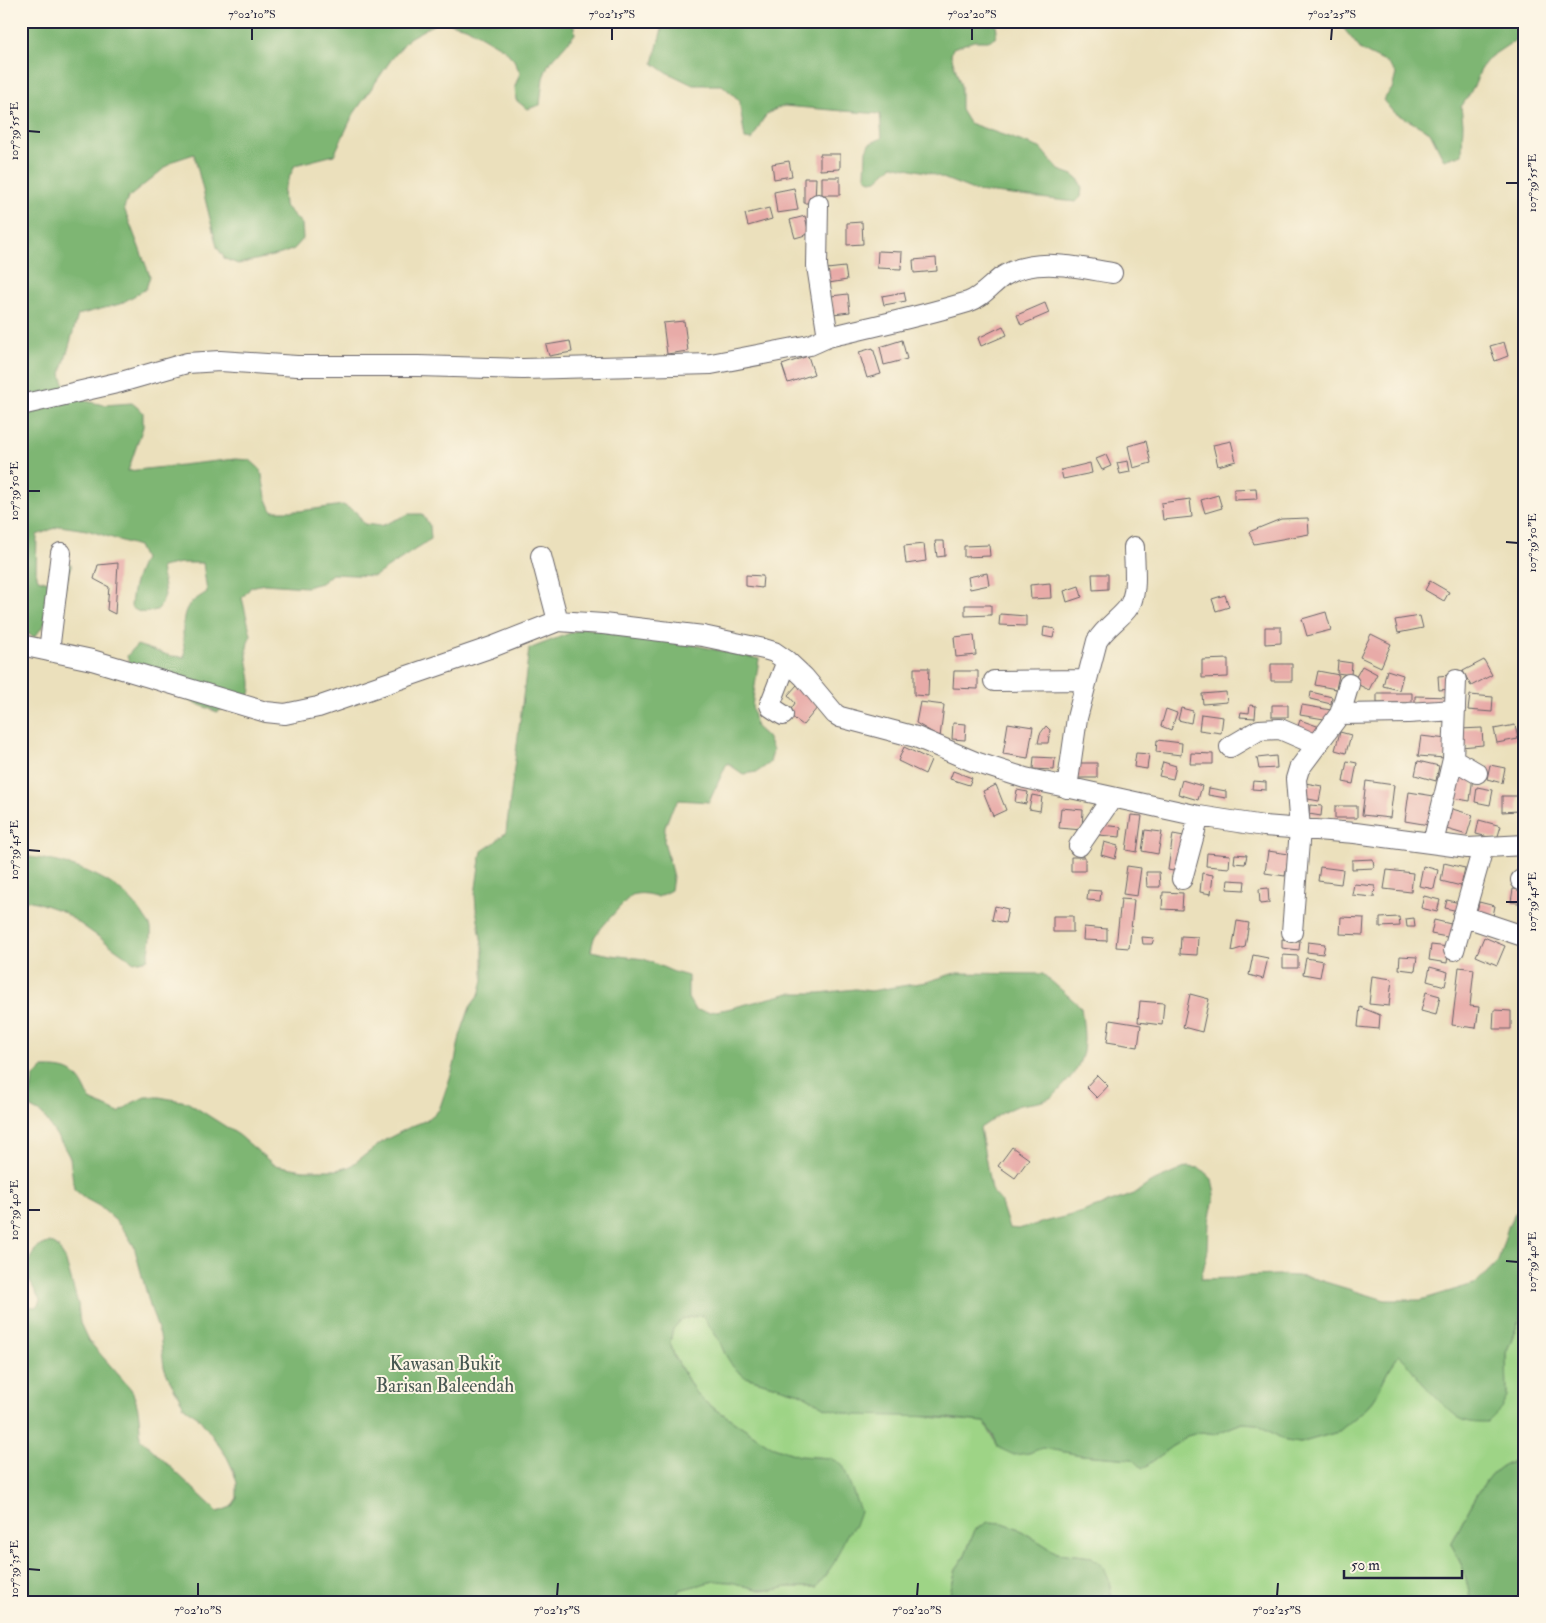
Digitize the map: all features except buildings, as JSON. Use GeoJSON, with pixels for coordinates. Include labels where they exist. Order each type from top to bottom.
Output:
{"type":"FeatureCollection","features":[{"type":"Feature","properties":{"kind":"street"},"geometry":{"type":"LineString","coordinates":[[818,204],[817,266],[828,337]]}},
{"type":"Feature","properties":{"kind":"street"},"geometry":{"type":"LineString","coordinates":[[21,405],[121,382],[187,363],[198,362],[220,361],[297,366],[418,366],[523,369],[711,364],[810,345],[828,337],[971,301],[1002,277],[1024,267],[1058,264],[1112,273]]}},
{"type":"Feature","properties":{"kind":"street"},"geometry":{"type":"LineString","coordinates":[[1067,788],[1077,718],[1096,641],[1126,610],[1134,596],[1134,547]]}},
{"type":"Feature","properties":{"kind":"street"},"geometry":{"type":"LineString","coordinates":[[49,651],[61,553]]}},
{"type":"Feature","properties":{"kind":"street"},"geometry":{"type":"LineString","coordinates":[[541,556],[558,621]]}},
{"type":"Feature","properties":{"kind":"street"},"geometry":{"type":"LineString","coordinates":[[21,644],[92,660],[266,712],[285,714],[318,707],[346,698],[492,647],[558,621],[603,624],[703,636],[774,652],[804,677],[835,714],[916,736],[975,762],[1025,778],[1199,816],[1264,826],[1355,833],[1483,848],[1525,846]]}},
{"type":"Feature","properties":{"kind":"street"},"geometry":{"type":"LineString","coordinates":[[782,714],[770,705],[787,661]]}},
{"type":"Feature","properties":{"kind":"street"},"geometry":{"type":"LineString","coordinates":[[994,681],[1086,680]]}},
{"type":"Feature","properties":{"kind":"street"},"geometry":{"type":"LineString","coordinates":[[1433,843],[1453,759],[1456,680]]}},
{"type":"Feature","properties":{"kind":"street"},"geometry":{"type":"LineString","coordinates":[[1292,932],[1300,829],[1296,775],[1299,768],[1340,714],[1349,684]]}},
{"type":"Feature","properties":{"kind":"street"},"geometry":{"type":"LineString","coordinates":[[1340,714],[1455,710]]}},
{"type":"Feature","properties":{"kind":"street"},"geometry":{"type":"LineString","coordinates":[[1230,747],[1259,730],[1280,728],[1317,745]]}},
{"type":"Feature","properties":{"kind":"street"},"geometry":{"type":"LineString","coordinates":[[1453,759],[1477,773]]}},
{"type":"Feature","properties":{"kind":"street"},"geometry":{"type":"LineString","coordinates":[[1079,846],[1112,798]]}},
{"type":"Feature","properties":{"kind":"street"},"geometry":{"type":"LineString","coordinates":[[1182,879],[1199,816]]}},
{"type":"Feature","properties":{"kind":"street"},"geometry":{"type":"LineString","coordinates":[[1454,950],[1483,848]]}},
{"type":"Feature","properties":{"kind":"street"},"geometry":{"type":"LineString","coordinates":[[1463,916],[1520,935]]}},
{"type":"Feature","properties":{"kind":"green space"},"geometry":{"type":"Polygon","coordinates":[[[21,21],[440,21],[409,38],[391,60],[353,115],[334,155],[295,165],[283,191],[284,205],[302,224],[303,239],[294,249],[238,264],[225,259],[217,247],[194,154],[173,161],[128,198],[124,208],[150,276],[146,289],[120,304],[78,315],[61,374],[68,397],[104,405],[132,403],[143,412],[143,427],[128,471],[235,459],[250,460],[261,470],[266,497],[272,511],[300,511],[343,505],[356,512],[364,524],[381,526],[409,514],[422,514],[430,526],[431,539],[375,576],[332,574],[321,583],[306,587],[264,584],[251,587],[242,598],[251,635],[247,650],[251,679],[250,694],[217,712],[134,678],[127,656],[137,645],[171,656],[185,657],[184,615],[190,604],[207,592],[203,563],[181,563],[161,567],[165,595],[159,609],[141,612],[131,607],[135,583],[144,559],[138,546],[87,530],[60,526],[37,535],[36,572],[38,579],[52,583],[67,565],[71,564],[59,603],[35,637],[21,631],[21,21]]]}},
{"type":"Feature","properties":{"kind":"green space"},"geometry":{"type":"Polygon","coordinates":[[[440,21],[573,21],[575,34],[548,65],[543,78],[540,105],[527,109],[516,100],[515,86],[520,73],[514,60],[504,49],[466,27],[440,21]]]}},
{"type":"Feature","properties":{"kind":"green space"},"geometry":{"type":"Polygon","coordinates":[[[664,21],[966,21],[996,24],[995,38],[988,41],[974,41],[953,48],[951,55],[961,86],[961,110],[969,123],[1040,148],[1059,170],[1073,175],[1079,180],[1082,188],[1081,197],[1076,202],[976,191],[930,173],[893,165],[877,180],[870,181],[865,176],[866,151],[869,144],[882,138],[880,114],[784,106],[767,115],[752,140],[745,139],[739,100],[722,85],[693,85],[664,71],[653,63],[664,21]]]}},
{"type":"Feature","properties":{"kind":"green space"},"geometry":{"type":"Polygon","coordinates":[[[1331,21],[1525,21],[1525,40],[1514,41],[1490,57],[1481,68],[1476,82],[1461,107],[1463,123],[1462,154],[1444,160],[1430,132],[1393,112],[1383,100],[1392,89],[1396,74],[1387,63],[1361,50],[1341,25],[1331,21]]]}},
{"type":"Feature","properties":{"kind":"green space","name":"Kawasan Bukit Barisan Baleendah"},"geometry":{"type":"Polygon","coordinates":[[[583,628],[671,640],[759,659],[752,706],[756,727],[767,737],[773,750],[770,763],[757,772],[743,774],[727,763],[709,802],[679,800],[671,811],[665,827],[664,841],[673,877],[671,890],[658,897],[645,894],[632,895],[595,936],[591,951],[644,959],[688,976],[688,998],[695,1010],[710,1012],[790,993],[820,993],[855,989],[871,991],[926,982],[955,973],[1043,974],[1081,1007],[1084,1029],[1083,1048],[1078,1066],[1054,1096],[1043,1101],[1015,1107],[980,1128],[991,1190],[1000,1200],[1009,1228],[1018,1229],[1079,1213],[1134,1194],[1150,1183],[1187,1167],[1200,1168],[1212,1179],[1215,1194],[1209,1221],[1208,1250],[1201,1279],[1279,1275],[1297,1276],[1312,1278],[1385,1300],[1421,1300],[1477,1283],[1498,1261],[1508,1227],[1515,1213],[1525,1209],[1525,1312],[1518,1323],[1506,1353],[1507,1396],[1501,1409],[1487,1423],[1470,1422],[1461,1419],[1431,1392],[1399,1355],[1368,1407],[1338,1432],[1300,1443],[1286,1441],[1257,1424],[1242,1423],[1215,1434],[1202,1432],[1187,1436],[1142,1469],[1132,1459],[1081,1455],[1042,1448],[1029,1453],[1014,1455],[999,1448],[984,1422],[937,1417],[854,1415],[826,1408],[800,1393],[745,1377],[733,1367],[719,1340],[702,1315],[682,1319],[673,1329],[670,1342],[674,1356],[695,1392],[705,1402],[771,1446],[799,1456],[830,1458],[843,1465],[860,1511],[855,1525],[846,1536],[834,1563],[817,1587],[759,1590],[731,1582],[714,1581],[679,1590],[674,1602],[21,1602],[21,1306],[37,1307],[40,1300],[24,1271],[36,1248],[50,1242],[57,1246],[65,1258],[78,1304],[80,1323],[88,1340],[131,1389],[136,1401],[140,1438],[218,1512],[231,1507],[237,1498],[237,1483],[227,1457],[197,1416],[185,1408],[164,1367],[160,1335],[134,1246],[116,1221],[99,1206],[86,1199],[74,1189],[70,1158],[63,1145],[42,1114],[29,1107],[33,1078],[43,1068],[68,1071],[78,1078],[90,1100],[119,1113],[132,1103],[145,1097],[159,1097],[187,1102],[239,1135],[274,1165],[304,1170],[336,1170],[349,1167],[385,1140],[427,1120],[439,1110],[454,1066],[465,1021],[470,1007],[479,995],[483,980],[483,950],[475,895],[479,866],[482,851],[506,832],[529,649],[583,628]]]}},
{"type":"Feature","properties":{"kind":"green space"},"geometry":{"type":"Polygon","coordinates":[[[21,856],[55,861],[72,866],[105,880],[120,890],[133,901],[151,928],[148,959],[134,962],[62,911],[21,899],[21,856]]]}},
{"type":"Feature","properties":{"kind":"green space"},"geometry":{"type":"Polygon","coordinates":[[[1525,1312],[1525,1459],[1505,1464],[1492,1474],[1472,1503],[1451,1544],[1464,1572],[1470,1602],[1245,1602],[1243,1599],[1226,1602],[1125,1602],[1111,1594],[1109,1580],[1092,1557],[1057,1553],[1017,1528],[1003,1523],[988,1522],[975,1530],[964,1557],[956,1569],[948,1602],[674,1602],[679,1590],[714,1581],[731,1582],[760,1590],[788,1587],[817,1587],[846,1536],[855,1525],[830,1458],[799,1456],[771,1446],[705,1402],[695,1392],[674,1355],[670,1342],[673,1329],[682,1319],[702,1315],[719,1340],[725,1354],[745,1377],[800,1393],[826,1408],[984,1422],[999,1448],[1029,1453],[1042,1447],[1081,1455],[1132,1459],[1142,1469],[1187,1436],[1202,1432],[1215,1434],[1242,1423],[1257,1424],[1286,1441],[1300,1443],[1338,1432],[1368,1407],[1399,1355],[1437,1398],[1459,1418],[1507,1396],[1506,1353],[1518,1323],[1525,1312]]]}},
{"type":"Feature","properties":{"kind":"green space"},"geometry":{"type":"Polygon","coordinates":[[[1525,1459],[1525,1602],[1470,1602],[1464,1572],[1451,1544],[1472,1503],[1492,1474],[1505,1464],[1525,1459]]]}},
{"type":"Feature","properties":{"kind":"green space"},"geometry":{"type":"Polygon","coordinates":[[[988,1522],[1003,1523],[1017,1528],[1057,1553],[1092,1557],[1104,1568],[1109,1580],[1111,1594],[1125,1602],[948,1602],[956,1569],[964,1557],[975,1530],[988,1522]]]}}]}
